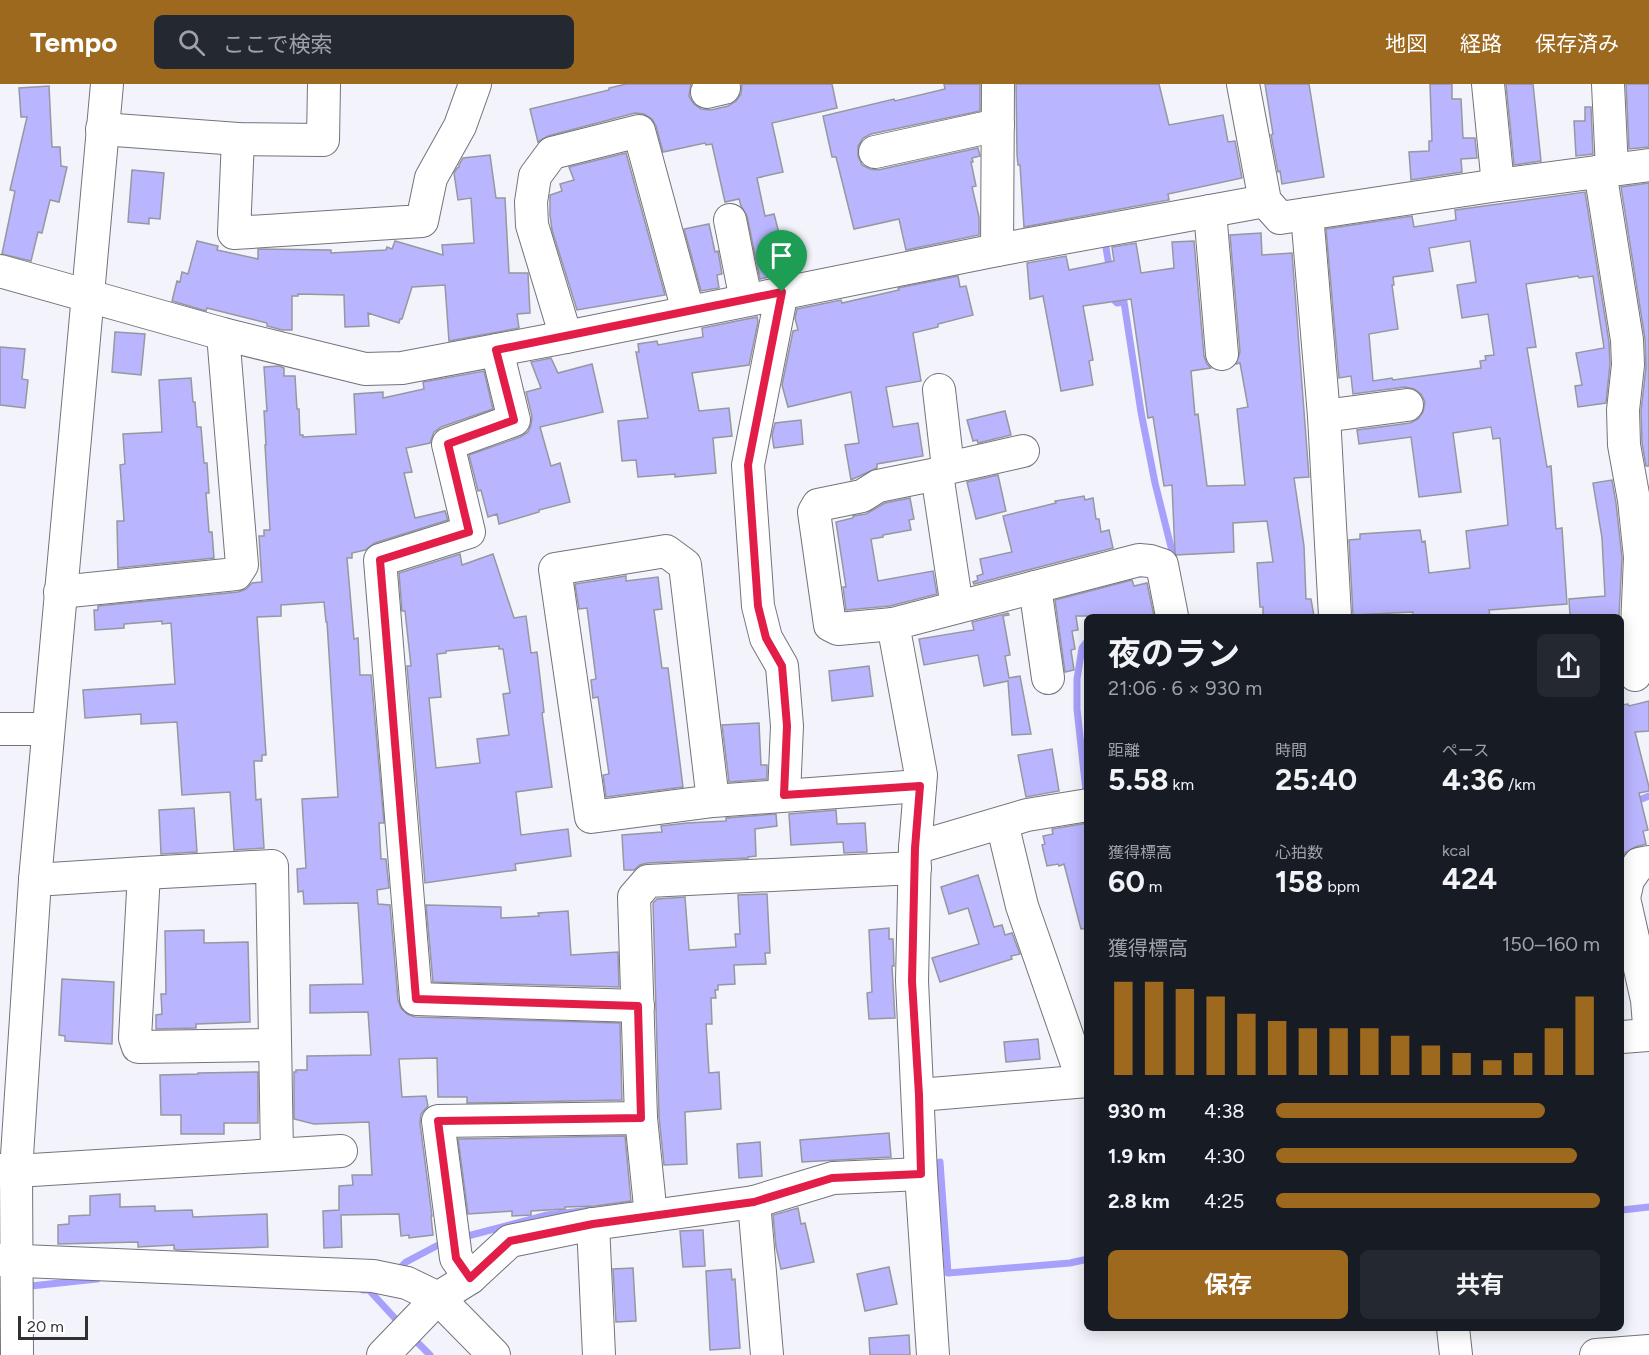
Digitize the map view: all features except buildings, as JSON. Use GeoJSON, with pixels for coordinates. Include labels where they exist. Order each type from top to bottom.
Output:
{"type":"FeatureCollection","features":[{"type":"Feature","properties":{"kind":"street"},"geometry":{"type":"LineString","coordinates":[[17,1355],[8,1260],[8,1170],[107,84]]}},
{"type":"Feature","properties":{"kind":"street"},"geometry":{"type":"LineString","coordinates":[[102,129],[238,139],[323,140],[324,84]]}},
{"type":"Feature","properties":{"kind":"street"},"geometry":{"type":"LineString","coordinates":[[238,139],[234,233],[422,221],[431,178],[460,126],[475,84]]}},
{"type":"Feature","properties":{"kind":"street"},"geometry":{"type":"LineString","coordinates":[[997,250],[998,84]]}},
{"type":"Feature","properties":{"kind":"street"},"geometry":{"type":"LineString","coordinates":[[1243,84],[1265,201],[1280,218],[1649,165]]}},
{"type":"Feature","properties":{"kind":"street"},"geometry":{"type":"LineString","coordinates":[[1488,84],[1498,185]]}},
{"type":"Feature","properties":{"kind":"street"},"geometry":{"type":"LineString","coordinates":[[1608,84],[1606,170],[1627,340],[1628,365],[1623,410],[1624,445],[1642,500],[1635,676]]}},
{"type":"Feature","properties":{"kind":"street"},"geometry":{"type":"LineString","coordinates":[[875,152],[998,125]]}},
{"type":"Feature","properties":{"kind":"street"},"geometry":{"type":"LineString","coordinates":[[566,337],[532,225],[531,202],[535,176],[552,153],[639,131],[688,311]]}},
{"type":"Feature","properties":{"kind":"street"},"geometry":{"type":"LineString","coordinates":[[0,271],[223,334],[365,369],[402,368],[997,250],[1265,201]]}},
{"type":"Feature","properties":{"kind":"street"},"geometry":{"type":"LineString","coordinates":[[1210,211],[1222,354]]}},
{"type":"Feature","properties":{"kind":"street"},"geometry":{"type":"LineString","coordinates":[[1307,214],[1324,416],[1335,614]]}},
{"type":"Feature","properties":{"kind":"street"},"geometry":{"type":"LineString","coordinates":[[730,220],[746,300]]}},
{"type":"Feature","properties":{"kind":"street"},"geometry":{"type":"LineString","coordinates":[[782,292],[748,465],[758,606],[766,638],[782,666],[787,726],[784,795]]}},
{"type":"Feature","properties":{"kind":"street"},"geometry":{"type":"LineString","coordinates":[[60,592],[236,574],[242,565],[223,334]]}},
{"type":"Feature","properties":{"kind":"street"},"geometry":{"type":"LineString","coordinates":[[496,350],[514,420],[448,444],[469,532],[380,560],[416,999],[638,1006]]}},
{"type":"Feature","properties":{"kind":"street"},"geometry":{"type":"LineString","coordinates":[[939,390],[943,471],[957,607]]}},
{"type":"Feature","properties":{"kind":"street"},"geometry":{"type":"LineString","coordinates":[[1324,416],[1407,405]]}},
{"type":"Feature","properties":{"kind":"street"},"geometry":{"type":"LineString","coordinates":[[1023,451],[878,486],[862,496],[818,505],[814,512],[830,625],[838,629],[894,624],[1139,560],[1162,565],[1172,614]]}},
{"type":"Feature","properties":{"kind":"street"},"geometry":{"type":"LineString","coordinates":[[713,801],[685,565],[666,551],[555,569],[591,817],[713,801],[920,786]]}},
{"type":"Feature","properties":{"kind":"street"},"geometry":{"type":"LineString","coordinates":[[1035,587],[1048,678]]}},
{"type":"Feature","properties":{"kind":"street"},"geometry":{"type":"LineString","coordinates":[[894,624],[921,775],[915,858],[912,981],[921,1174],[933,1355]]}},
{"type":"Feature","properties":{"kind":"street"},"geometry":{"type":"LineString","coordinates":[[0,729],[48,729]]}},
{"type":"Feature","properties":{"kind":"street"},"geometry":{"type":"LineString","coordinates":[[651,1216],[641,1118],[634,897],[648,881],[915,858],[1027,815],[1084,806]]}},
{"type":"Feature","properties":{"kind":"street"},"geometry":{"type":"LineString","coordinates":[[1002,823],[1022,906],[1084,1078]]}},
{"type":"Feature","properties":{"kind":"street"},"geometry":{"type":"LineString","coordinates":[[1624,895],[1628,879],[1639,864],[1649,862]]}},
{"type":"Feature","properties":{"kind":"street"},"geometry":{"type":"LineString","coordinates":[[34,880],[272,867],[276,1155]]}},
{"type":"Feature","properties":{"kind":"street"},"geometry":{"type":"LineString","coordinates":[[144,873],[135,1038],[138,1047],[275,1045]]}},
{"type":"Feature","properties":{"kind":"street"},"geometry":{"type":"LineString","coordinates":[[1624,903],[1647,1000],[1649,1024]]}},
{"type":"Feature","properties":{"kind":"street"},"geometry":{"type":"LineString","coordinates":[[1624,1037],[1649,1035]]}},
{"type":"Feature","properties":{"kind":"street"},"geometry":{"type":"LineString","coordinates":[[919,1095],[1084,1081]]}},
{"type":"Feature","properties":{"kind":"street"},"geometry":{"type":"LineString","coordinates":[[470,1278],[456,1258],[438,1121],[641,1118]]}},
{"type":"Feature","properties":{"kind":"street"},"geometry":{"type":"LineString","coordinates":[[8,1170],[341,1151]]}},
{"type":"Feature","properties":{"kind":"street"},"geometry":{"type":"LineString","coordinates":[[383,1355],[438,1298],[470,1278],[510,1241],[593,1224],[754,1202],[832,1178],[921,1174]]}},
{"type":"Feature","properties":{"kind":"street"},"geometry":{"type":"LineString","coordinates":[[754,1202],[767,1355]]}},
{"type":"Feature","properties":{"kind":"street"},"geometry":{"type":"LineString","coordinates":[[593,1224],[599,1355]]}},
{"type":"Feature","properties":{"kind":"street"},"geometry":{"type":"LineString","coordinates":[[8,1260],[373,1276],[407,1283],[438,1298],[494,1355]]}},
{"type":"Feature","properties":{"kind":"street"},"geometry":{"type":"LineString","coordinates":[[1453,1331],[1456,1355]]}},
{"type":"Feature","properties":{"kind":"street"},"geometry":{"type":"LineString","coordinates":[[1596,1355],[1649,1351]]}},
{"type":"Feature","properties":{"kind":"waterway"},"geometry":{"type":"LineString","coordinates":[[1105,242],[1110,271]]}},
{"type":"Feature","properties":{"kind":"waterway"},"geometry":{"type":"LineString","coordinates":[[1114,294],[1117,303],[1124,302],[1141,412],[1155,483],[1175,563]]}},
{"type":"Feature","properties":{"kind":"waterway"},"geometry":{"type":"LineString","coordinates":[[1084,645],[1077,679],[1077,709],[1084,773]]}},
{"type":"Feature","properties":{"kind":"waterway"},"geometry":{"type":"LineString","coordinates":[[1080,794],[1084,793]]}},
{"type":"Feature","properties":{"kind":"waterway"},"geometry":{"type":"LineString","coordinates":[[1624,806],[1649,796]]}},
{"type":"Feature","properties":{"kind":"waterway"},"geometry":{"type":"LineString","coordinates":[[940,1162],[948,1273],[1084,1260]]}},
{"type":"Feature","properties":{"kind":"waterway"},"geometry":{"type":"LineString","coordinates":[[1624,1210],[1649,1207]]}},
{"type":"Feature","properties":{"kind":"waterway"},"geometry":{"type":"LineString","coordinates":[[464,1237],[547,1215],[590,1210]]}},
{"type":"Feature","properties":{"kind":"waterway"},"geometry":{"type":"LineString","coordinates":[[398,1270],[406,1262],[444,1242]]}},
{"type":"Feature","properties":{"kind":"waterway"},"geometry":{"type":"LineString","coordinates":[[31,1286],[97,1279]]}},
{"type":"Feature","properties":{"kind":"waterway"},"geometry":{"type":"LineString","coordinates":[[363,1290],[369,1290],[402,1326]]}},
{"type":"Feature","properties":{"kind":"waterway"},"geometry":{"type":"LineString","coordinates":[[414,1339],[430,1355]]}},
{"type":"Feature","properties":{"kind":"route"},"geometry":{"type":"LineString","coordinates":[[782,292],[748,465],[758,606],[766,638],[782,666],[787,726],[784,795],[920,786],[915,848],[912,981],[921,1174],[832,1178],[754,1202],[593,1224],[510,1241],[470,1278],[456,1258],[438,1121],[641,1118],[638,1006],[416,999],[380,560],[469,532],[448,444],[514,420],[496,350],[782,292]]}}]}
